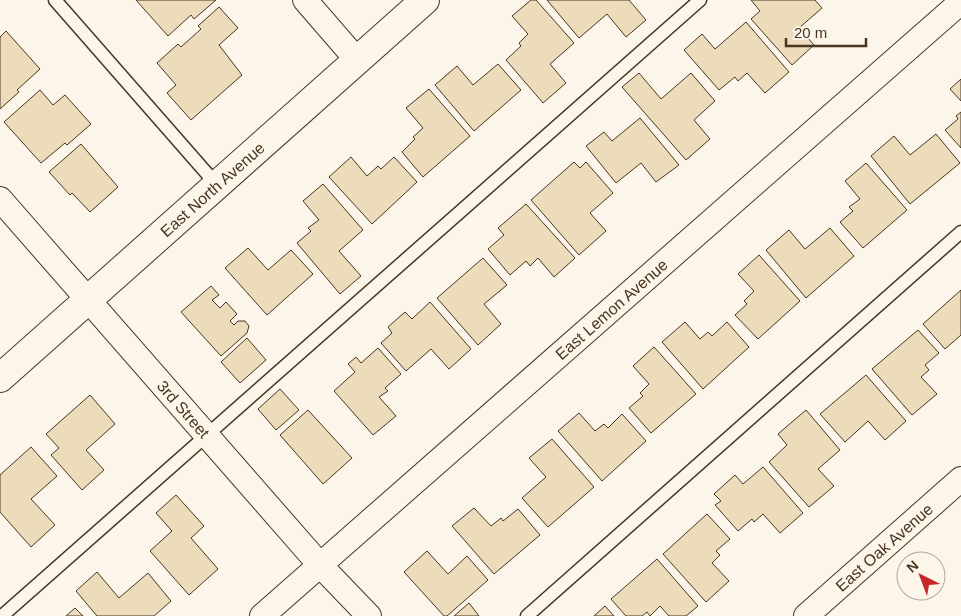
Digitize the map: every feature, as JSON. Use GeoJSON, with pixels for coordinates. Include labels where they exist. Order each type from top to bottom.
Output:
{"type":"FeatureCollection","features":[{"type":"Feature","properties":{"kind":"street"},"geometry":{"type":"LineString","coordinates":[[305,0],[357,60]]}},
{"type":"Feature","properties":{"kind":"street","name":"East North Avenue"},"geometry":{"type":"LineString","coordinates":[[0,378],[425,0]]}},
{"type":"Feature","properties":{"kind":"street","name":"East Lemon Avenue"},"geometry":{"type":"LineString","coordinates":[[262,616],[961,2]]}},
{"type":"Feature","properties":{"kind":"street","name":"3rd Street"},"geometry":{"type":"LineString","coordinates":[[0,199],[320,565],[369,616]]}},
{"type":"Feature","properties":{"kind":"street","name":"East Oak Avenue"},"geometry":{"type":"LineString","coordinates":[[806,616],[961,478]]}},
{"type":"Feature","properties":{"kind":"lane"},"geometry":{"type":"LineString","coordinates":[[55,0],[217,185]]}},
{"type":"Feature","properties":{"kind":"lane"},"geometry":{"type":"LineString","coordinates":[[2,616],[700,0]]}},
{"type":"Feature","properties":{"kind":"lane"},"geometry":{"type":"LineString","coordinates":[[528,616],[961,232]]}},
{"type":"Feature","properties":{"kind":"building"},"geometry":{"type":"Polygon","coordinates":[[[136,0],[216,0],[194,19],[191,15],[168,36],[136,0]]]}},
{"type":"Feature","properties":{"kind":"building"},"geometry":{"type":"Polygon","coordinates":[[[531,0],[536,0],[574,43],[550,64],[566,83],[543,103],[506,60],[521,46],[519,43],[528,34],[512,16],[531,0]]]}},
{"type":"Feature","properties":{"kind":"building"},"geometry":{"type":"Polygon","coordinates":[[[547,0],[629,0],[646,20],[626,37],[607,14],[579,38],[547,0]]]}},
{"type":"Feature","properties":{"kind":"building"},"geometry":{"type":"Polygon","coordinates":[[[751,0],[815,0],[822,8],[799,28],[814,45],[792,65],[751,19],[760,11],[751,0]]]}},
{"type":"Feature","properties":{"kind":"building"},"geometry":{"type":"Polygon","coordinates":[[[219,7],[238,28],[219,45],[242,75],[191,120],[167,93],[176,85],[157,63],[178,44],[181,47],[201,29],[198,26],[219,7]]]}},
{"type":"Feature","properties":{"kind":"building"},"geometry":{"type":"Polygon","coordinates":[[[746,22],[789,72],[765,93],[747,73],[738,81],[735,77],[719,90],[684,50],[702,34],[715,49],[746,22]]]}},
{"type":"Feature","properties":{"kind":"building"},"geometry":{"type":"Polygon","coordinates":[[[6,31],[40,69],[0,109],[0,37],[6,31]]]}},
{"type":"Feature","properties":{"kind":"building"},"geometry":{"type":"Polygon","coordinates":[[[498,64],[521,90],[474,131],[435,85],[457,66],[473,85],[498,64]]]}},
{"type":"Feature","properties":{"kind":"building"},"geometry":{"type":"Polygon","coordinates":[[[639,73],[661,99],[691,73],[715,101],[694,120],[710,139],[686,160],[622,87],[639,73]]]}},
{"type":"Feature","properties":{"kind":"building"},"geometry":{"type":"Polygon","coordinates":[[[961,79],[961,101],[950,89],[961,79]]]}},
{"type":"Feature","properties":{"kind":"building"},"geometry":{"type":"Polygon","coordinates":[[[429,89],[470,136],[423,177],[402,152],[415,139],[413,137],[423,128],[406,108],[429,89]]]}},
{"type":"Feature","properties":{"kind":"building"},"geometry":{"type":"Polygon","coordinates":[[[40,90],[53,105],[65,95],[91,124],[67,145],[65,143],[41,163],[4,122],[40,90]]]}},
{"type":"Feature","properties":{"kind":"building"},"geometry":{"type":"Polygon","coordinates":[[[961,112],[961,148],[945,130],[958,119],[956,116],[961,112]]]}},
{"type":"Feature","properties":{"kind":"building"},"geometry":{"type":"Polygon","coordinates":[[[640,118],[679,165],[656,182],[641,163],[616,183],[586,146],[604,132],[612,141],[640,118]]]}},
{"type":"Feature","properties":{"kind":"building"},"geometry":{"type":"Polygon","coordinates":[[[936,134],[960,163],[910,204],[871,156],[894,136],[910,155],[936,134]]]}},
{"type":"Feature","properties":{"kind":"building"},"geometry":{"type":"Polygon","coordinates":[[[81,144],[118,187],[90,212],[72,193],[70,195],[49,172],[81,144]]]}},
{"type":"Feature","properties":{"kind":"building"},"geometry":{"type":"Polygon","coordinates":[[[351,157],[367,176],[378,166],[381,169],[394,157],[417,182],[372,224],[329,177],[351,157]]]}},
{"type":"Feature","properties":{"kind":"building"},"geometry":{"type":"Polygon","coordinates":[[[574,162],[580,168],[586,162],[613,193],[590,213],[606,231],[579,255],[531,200],[574,162]]]}},
{"type":"Feature","properties":{"kind":"building"},"geometry":{"type":"Polygon","coordinates":[[[866,163],[907,210],[863,248],[840,222],[853,211],[849,207],[860,199],[845,181],[866,163]]]}},
{"type":"Feature","properties":{"kind":"building"},"geometry":{"type":"Polygon","coordinates":[[[323,184],[363,230],[339,251],[361,276],[340,294],[297,243],[311,231],[308,228],[319,220],[303,201],[323,184]]]}},
{"type":"Feature","properties":{"kind":"building"},"geometry":{"type":"Polygon","coordinates":[[[526,204],[575,258],[554,277],[538,258],[530,266],[526,261],[510,275],[488,249],[504,235],[498,228],[526,204]]]}},
{"type":"Feature","properties":{"kind":"building"},"geometry":{"type":"Polygon","coordinates":[[[830,228],[854,256],[806,298],[766,250],[789,230],[805,249],[830,228]]]}},
{"type":"Feature","properties":{"kind":"building"},"geometry":{"type":"Polygon","coordinates":[[[248,248],[268,270],[291,250],[313,274],[267,315],[225,268],[248,248]]]}},
{"type":"Feature","properties":{"kind":"building"},"geometry":{"type":"Polygon","coordinates":[[[759,255],[800,301],[758,339],[735,315],[747,304],[744,301],[754,291],[738,274],[759,255]]]}},
{"type":"Feature","properties":{"kind":"building"},"geometry":{"type":"Polygon","coordinates":[[[483,258],[507,285],[484,304],[501,324],[478,345],[437,298],[483,258]]]}},
{"type":"Feature","properties":{"kind":"building"},"geometry":{"type":"Polygon","coordinates":[[[211,286],[219,295],[212,300],[220,308],[226,302],[237,314],[230,321],[234,325],[238,321],[245,321],[249,326],[247,333],[221,356],[181,312],[211,286]]]}},
{"type":"Feature","properties":{"kind":"building"},"geometry":{"type":"Polygon","coordinates":[[[961,290],[961,335],[945,349],[923,324],[961,290]]]}},
{"type":"Feature","properties":{"kind":"building"},"geometry":{"type":"Polygon","coordinates":[[[430,302],[471,349],[449,369],[431,349],[406,371],[381,343],[392,333],[388,327],[405,312],[412,319],[430,302]]]}},
{"type":"Feature","properties":{"kind":"building"},"geometry":{"type":"Polygon","coordinates":[[[685,322],[700,339],[708,332],[712,336],[727,322],[749,347],[703,389],[662,342],[685,322]]]}},
{"type":"Feature","properties":{"kind":"building"},"geometry":{"type":"Polygon","coordinates":[[[918,330],[939,353],[925,365],[929,370],[921,377],[937,394],[912,415],[872,369],[918,330]]]}},
{"type":"Feature","properties":{"kind":"building"},"geometry":{"type":"Polygon","coordinates":[[[247,338],[266,360],[240,383],[221,362],[247,338]]]}},
{"type":"Feature","properties":{"kind":"building"},"geometry":{"type":"Polygon","coordinates":[[[654,347],[696,394],[651,433],[629,408],[643,396],[640,393],[649,384],[633,366],[654,347]]]}},
{"type":"Feature","properties":{"kind":"building"},"geometry":{"type":"Polygon","coordinates":[[[378,348],[401,374],[385,388],[388,391],[379,397],[396,416],[373,435],[334,391],[355,372],[348,364],[356,357],[361,363],[378,348]]]}},
{"type":"Feature","properties":{"kind":"building"},"geometry":{"type":"Polygon","coordinates":[[[866,375],[906,421],[885,440],[868,421],[845,442],[820,414],[866,375]]]}},
{"type":"Feature","properties":{"kind":"building"},"geometry":{"type":"Polygon","coordinates":[[[280,389],[299,410],[276,430],[258,409],[280,389]]]}},
{"type":"Feature","properties":{"kind":"building"},"geometry":{"type":"Polygon","coordinates":[[[90,395],[115,424],[86,450],[104,470],[82,490],[51,455],[59,448],[46,434],[90,395]]]}},
{"type":"Feature","properties":{"kind":"building"},"geometry":{"type":"Polygon","coordinates":[[[308,410],[352,458],[323,484],[280,435],[308,410]]]}},
{"type":"Feature","properties":{"kind":"building"},"geometry":{"type":"Polygon","coordinates":[[[806,410],[840,450],[818,469],[834,486],[809,507],[769,462],[787,445],[778,434],[806,410]]]}},
{"type":"Feature","properties":{"kind":"building"},"geometry":{"type":"Polygon","coordinates":[[[579,413],[595,431],[604,424],[608,428],[622,414],[646,441],[602,481],[558,431],[579,413]]]}},
{"type":"Feature","properties":{"kind":"building"},"geometry":{"type":"Polygon","coordinates":[[[552,439],[594,487],[548,527],[522,498],[546,477],[529,458],[552,439]]]}},
{"type":"Feature","properties":{"kind":"building"},"geometry":{"type":"Polygon","coordinates":[[[31,447],[57,476],[31,499],[55,525],[31,547],[0,512],[0,475],[31,447]]]}},
{"type":"Feature","properties":{"kind":"building"},"geometry":{"type":"Polygon","coordinates":[[[763,467],[803,513],[780,533],[763,514],[754,522],[752,519],[738,531],[715,505],[721,501],[714,494],[735,475],[743,484],[763,467]]]}},
{"type":"Feature","properties":{"kind":"building"},"geometry":{"type":"Polygon","coordinates":[[[176,495],[204,526],[191,538],[218,569],[189,595],[150,551],[172,531],[156,513],[176,495]]]}},
{"type":"Feature","properties":{"kind":"building"},"geometry":{"type":"Polygon","coordinates":[[[474,508],[491,526],[501,518],[503,521],[518,509],[540,535],[494,574],[452,526],[474,508]]]}},
{"type":"Feature","properties":{"kind":"building"},"geometry":{"type":"Polygon","coordinates":[[[707,514],[730,539],[716,551],[720,555],[712,563],[729,581],[706,602],[663,554],[707,514]]]}},
{"type":"Feature","properties":{"kind":"building"},"geometry":{"type":"Polygon","coordinates":[[[427,551],[448,574],[467,556],[488,580],[447,616],[444,616],[404,572],[427,551]]]}},
{"type":"Feature","properties":{"kind":"building"},"geometry":{"type":"Polygon","coordinates":[[[657,559],[698,606],[686,616],[669,616],[660,606],[650,616],[647,612],[642,616],[626,616],[611,599],[657,559]]]}},
{"type":"Feature","properties":{"kind":"building"},"geometry":{"type":"Polygon","coordinates":[[[97,572],[119,598],[148,573],[171,601],[154,616],[97,616],[76,591],[97,572]]]}},
{"type":"Feature","properties":{"kind":"building"},"geometry":{"type":"Polygon","coordinates":[[[469,603],[479,616],[454,616],[469,603]]]}},
{"type":"Feature","properties":{"kind":"building"},"geometry":{"type":"Polygon","coordinates":[[[605,606],[614,616],[594,616],[605,606]]]}},
{"type":"Feature","properties":{"kind":"building"},"geometry":{"type":"Polygon","coordinates":[[[75,608],[83,616],[66,616],[75,608]]]}}]}
